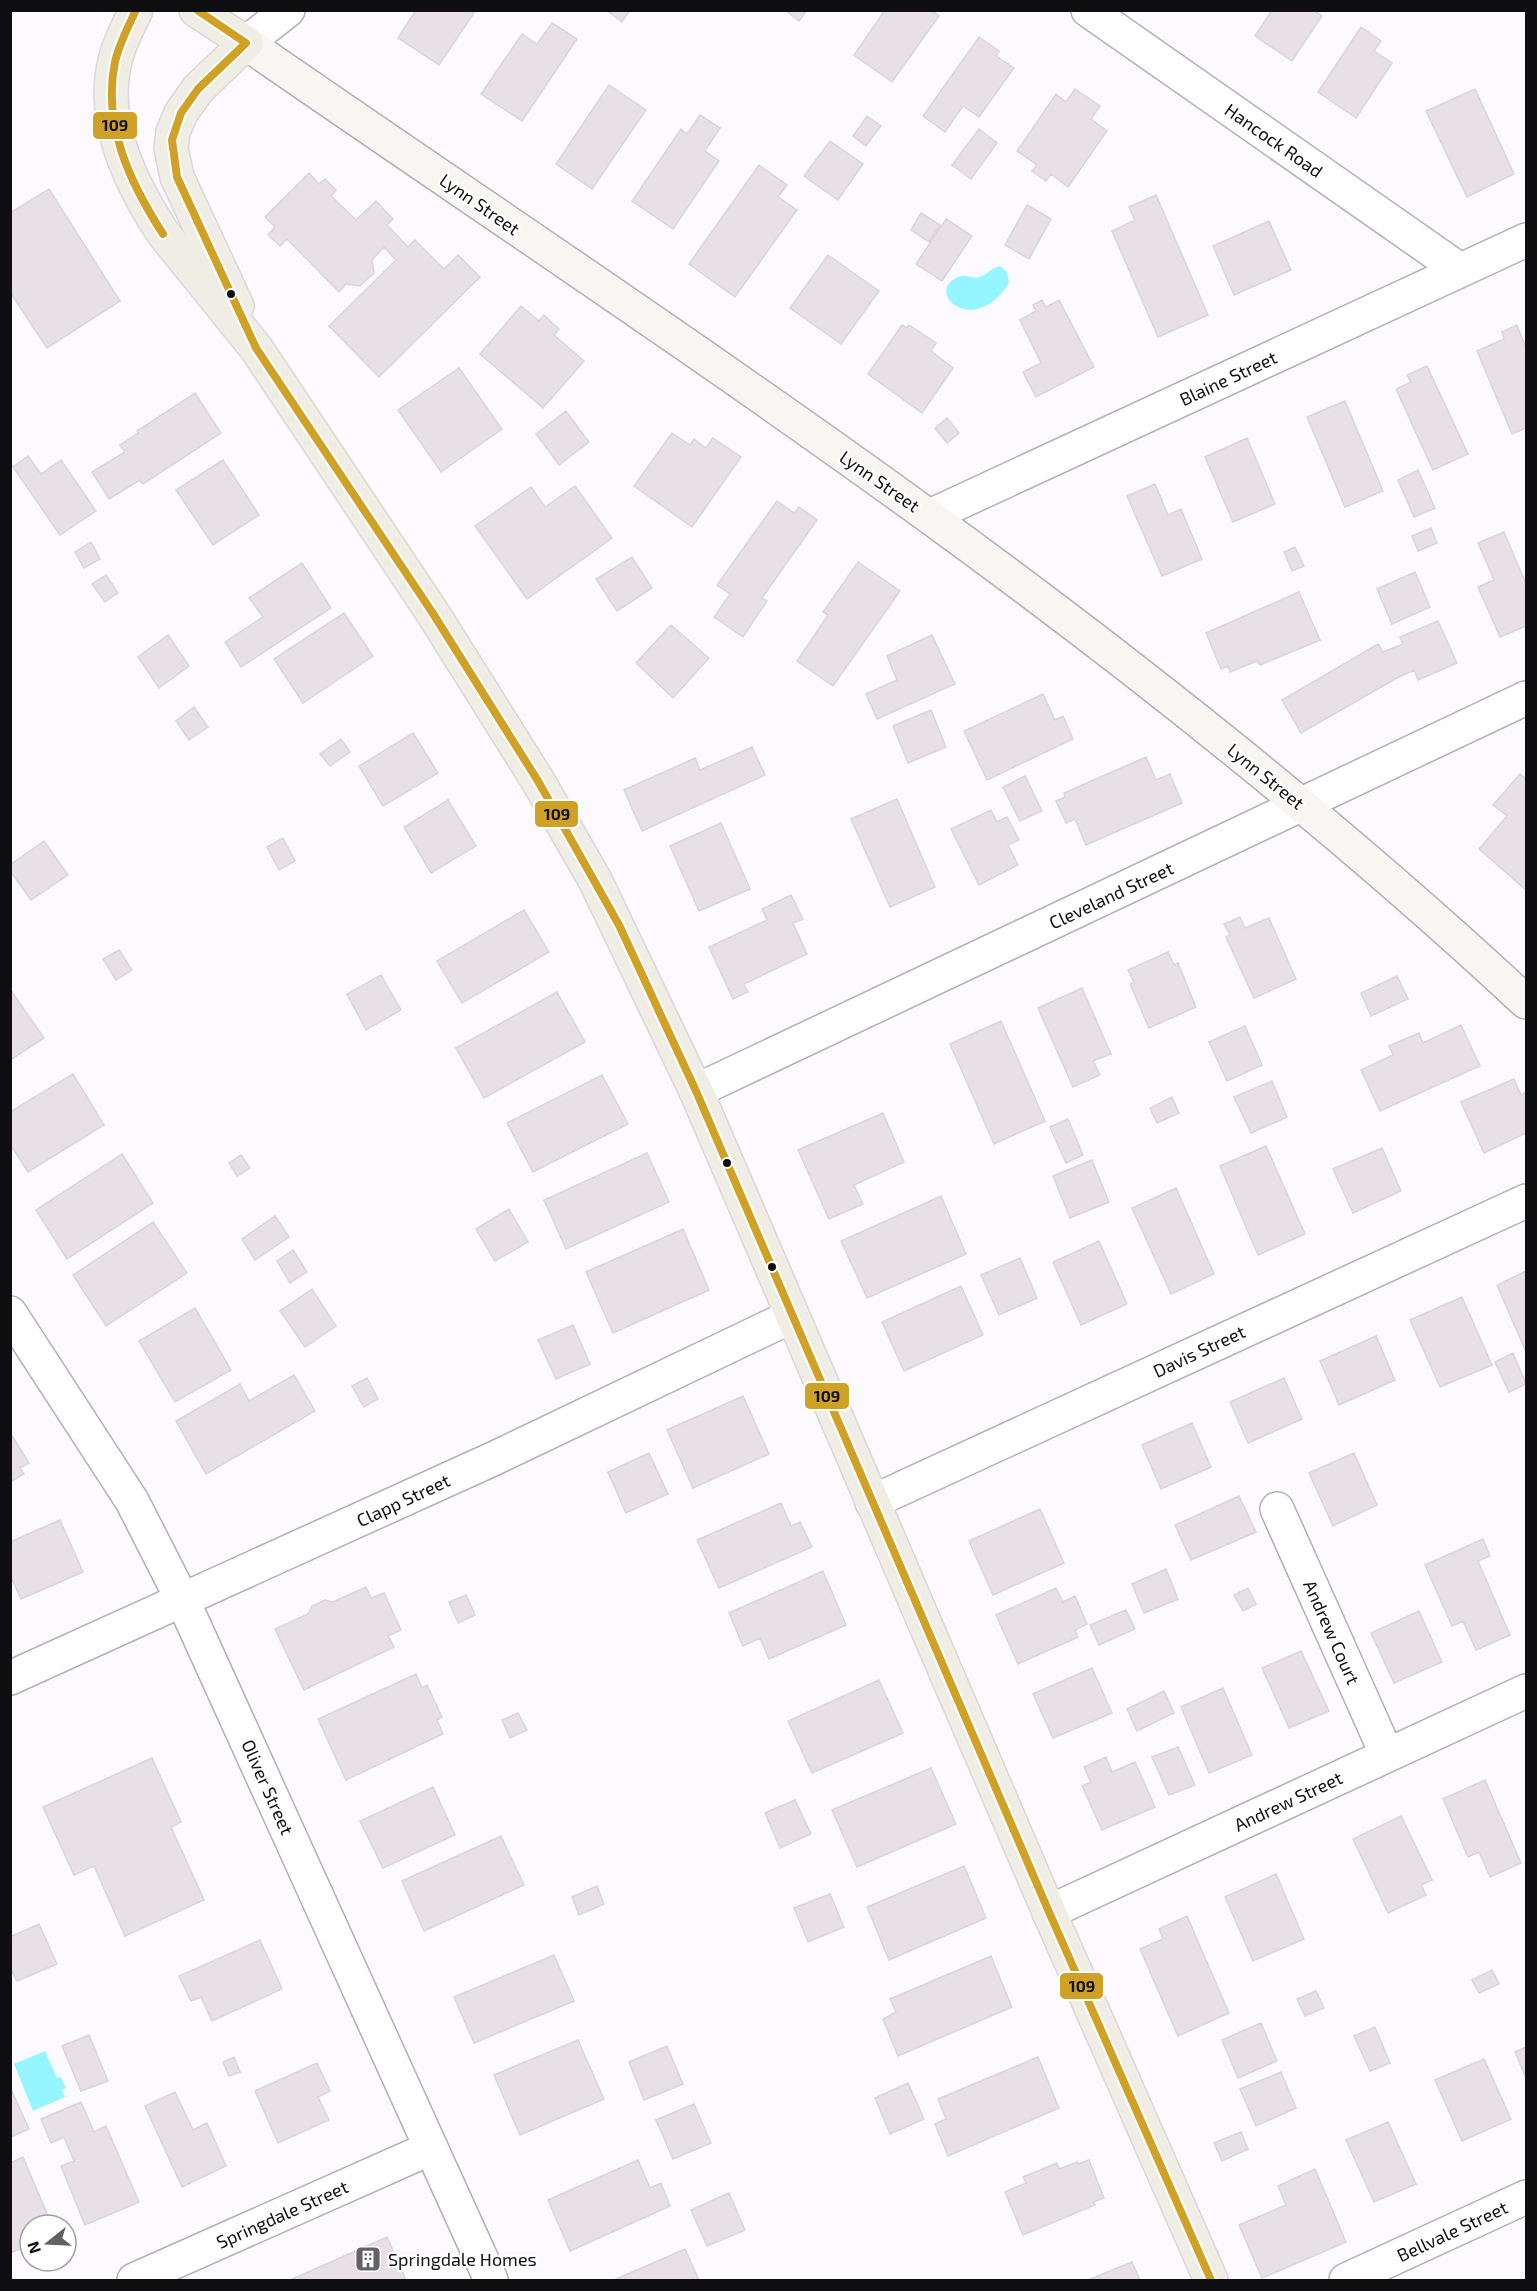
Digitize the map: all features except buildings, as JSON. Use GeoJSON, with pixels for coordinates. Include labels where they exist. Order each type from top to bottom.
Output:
{"type":"FeatureCollection","features":[{"type":"Feature","properties":{"kind":"main road"},"geometry":{"type":"LineString","coordinates":[[136,10],[115,60],[111,83],[112,112],[126,165],[163,234],[256,348],[432,612],[538,781],[596,880],[696,1091],[1049,1912],[1211,2280]]}},
{"type":"Feature","properties":{"kind":"main road","name":"Lynn Street"},"geometry":{"type":"LineString","coordinates":[[196,10],[930,516],[1302,804],[1447,928],[1527,1002]]}},
{"type":"Feature","properties":{"kind":"main road"},"geometry":{"type":"LineString","coordinates":[[246,43],[198,88],[181,113],[173,132],[171,148],[177,177],[256,348]]}},
{"type":"Feature","properties":{"kind":"street"},"geometry":{"type":"LineString","coordinates":[[246,43],[288,10]]}},
{"type":"Feature","properties":{"kind":"street","name":"Hancock Road"},"geometry":{"type":"LineString","coordinates":[[1088,10],[1460,270]]}},
{"type":"Feature","properties":{"kind":"street","name":"Blaine Street"},"geometry":{"type":"LineString","coordinates":[[930,516],[1527,240]]}},
{"type":"Feature","properties":{"kind":"street","name":"Cleveland Street"},"geometry":{"type":"LineString","coordinates":[[696,1091],[1527,698]]}},
{"type":"Feature","properties":{"kind":"street","name":"Davis Street"},"geometry":{"type":"LineString","coordinates":[[872,1502],[1527,1201]]}},
{"type":"Feature","properties":{"kind":"street","name":"Oliver Street"},"geometry":{"type":"LineString","coordinates":[[10,1313],[132,1501],[183,1601],[491,2280]]}},
{"type":"Feature","properties":{"kind":"street","name":"Clapp Street"},"geometry":{"type":"LineString","coordinates":[[10,1678],[495,1458],[792,1316]]}},
{"type":"Feature","properties":{"kind":"street","name":"Andrew Court"},"geometry":{"type":"LineString","coordinates":[[1277,1509],[1387,1755]]}},
{"type":"Feature","properties":{"kind":"street","name":"Andrew Street"},"geometry":{"type":"LineString","coordinates":[[1049,1912],[1527,1691]]}},
{"type":"Feature","properties":{"kind":"street","name":"Springdale Street"},"geometry":{"type":"LineString","coordinates":[[134,2280],[431,2148]]}},
{"type":"Feature","properties":{"kind":"street","name":"Bellvale Street"},"geometry":{"type":"LineString","coordinates":[[1346,2280],[1527,2197]]}},
{"type":"Feature","properties":{"kind":"water"},"geometry":{"type":"Polygon","coordinates":[[[1000,266],[1007,272],[1009,283],[995,299],[981,308],[968,310],[957,307],[950,300],[946,292],[949,284],[958,277],[980,277],[1000,266]]]}},
{"type":"Feature","properties":{"kind":"water"},"geometry":{"type":"Polygon","coordinates":[[[45,2051],[57,2078],[61,2077],[66,2088],[62,2090],[65,2097],[33,2111],[14,2064],[45,2051]]]}},
{"type":"Feature","properties":{"kind":"transit line","name":"109"},"geometry":{"type":"LineString","coordinates":[[136,10],[121,42],[115,62],[112,108],[116,130],[130,174],[163,234]]}},
{"type":"Feature","properties":{"kind":"transit line","name":"109"},"geometry":{"type":"LineString","coordinates":[[197,10],[246,43],[198,89],[181,113],[172,140],[177,177],[256,348],[432,612],[538,781],[619,925],[696,1091],[1049,1912],[1211,2280]]}},
{"type":"Feature","properties":{"kind":"place","name":"Springdale Homes"},"geometry":{"type":"Point","coordinates":[368,2259]}}]}
